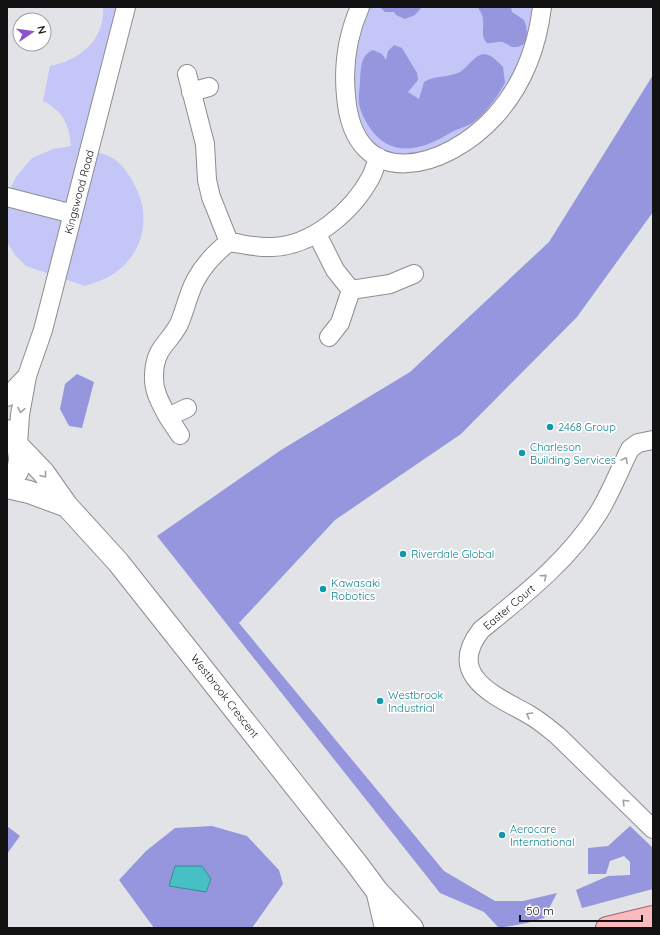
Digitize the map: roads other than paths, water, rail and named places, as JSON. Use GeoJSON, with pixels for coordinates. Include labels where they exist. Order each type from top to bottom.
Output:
{"type":"FeatureCollection","features":[{"type":"Feature","properties":{"kind":"main road"},"geometry":{"type":"LineString","coordinates":[[607,928],[653,917]]}},
{"type":"Feature","properties":{"kind":"street","name":"Kingswood Road"},"geometry":{"type":"LineString","coordinates":[[15,441],[27,376],[43,330],[126,7]]}},
{"type":"Feature","properties":{"kind":"street"},"geometry":{"type":"LineString","coordinates":[[360,7],[353,26],[346,57],[346,105],[357,137],[368,150],[378,157],[400,164],[430,160],[452,149],[487,124],[515,91],[530,62],[538,35],[542,7]]}},
{"type":"Feature","properties":{"kind":"street"},"geometry":{"type":"LineString","coordinates":[[187,74],[205,144],[207,180],[211,197],[229,242]]}},
{"type":"Feature","properties":{"kind":"street"},"geometry":{"type":"LineString","coordinates":[[191,92],[209,87]]}},
{"type":"Feature","properties":{"kind":"street"},"geometry":{"type":"LineString","coordinates":[[229,242],[260,247],[273,247],[296,243],[317,234],[338,218],[362,190],[371,177],[378,157]]}},
{"type":"Feature","properties":{"kind":"street"},"geometry":{"type":"LineString","coordinates":[[7,197],[73,214]]}},
{"type":"Feature","properties":{"kind":"street"},"geometry":{"type":"LineString","coordinates":[[317,234],[335,270],[351,290]]}},
{"type":"Feature","properties":{"kind":"street"},"geometry":{"type":"LineString","coordinates":[[180,435],[158,399],[154,384],[156,357],[161,347],[178,326],[195,280],[212,258],[229,242]]}},
{"type":"Feature","properties":{"kind":"street"},"geometry":{"type":"LineString","coordinates":[[351,290],[390,284],[415,273]]}},
{"type":"Feature","properties":{"kind":"street"},"geometry":{"type":"LineString","coordinates":[[328,338],[340,323],[351,290]]}},
{"type":"Feature","properties":{"kind":"street","name":"Kingswood Road"},"geometry":{"type":"LineString","coordinates":[[7,398],[27,376]]}},
{"type":"Feature","properties":{"kind":"street"},"geometry":{"type":"LineString","coordinates":[[168,417],[187,408]]}},
{"type":"Feature","properties":{"kind":"street","name":"Easter Court"},"geometry":{"type":"LineString","coordinates":[[653,440],[638,443],[630,449],[600,511],[589,526],[544,577],[481,630],[475,638],[470,657],[474,677],[480,685],[490,693],[541,722],[558,736],[653,829]]}},
{"type":"Feature","properties":{"kind":"street"},"geometry":{"type":"LineString","coordinates":[[7,482],[16,474],[19,466],[15,441]]}},
{"type":"Feature","properties":{"kind":"street","name":"Westbrook Crescent"},"geometry":{"type":"LineString","coordinates":[[15,441],[43,472],[67,506],[118,562],[377,891],[412,928]]}},
{"type":"Feature","properties":{"kind":"street","name":"Westbrook Crescent"},"geometry":{"type":"LineString","coordinates":[[7,487],[29,492],[67,506]]}},
{"type":"Feature","properties":{"kind":"street","name":"Westbrook Crescent"},"geometry":{"type":"LineString","coordinates":[[377,891],[386,928]]}},
{"type":"Feature","properties":{"kind":"place","name":"2468 Group"},"geometry":{"type":"Point","coordinates":[550,427]}},
{"type":"Feature","properties":{"kind":"place","name":"Charleson Building Services"},"geometry":{"type":"Point","coordinates":[522,453]}},
{"type":"Feature","properties":{"kind":"place","name":"Riverdale Global"},"geometry":{"type":"Point","coordinates":[403,554]}},
{"type":"Feature","properties":{"kind":"place","name":"Kawasaki Robotics"},"geometry":{"type":"Point","coordinates":[323,589]}},
{"type":"Feature","properties":{"kind":"place","name":"Westbrook Industrial"},"geometry":{"type":"Point","coordinates":[380,701]}},
{"type":"Feature","properties":{"kind":"place","name":"Aerocare International"},"geometry":{"type":"Point","coordinates":[502,835]}}]}
